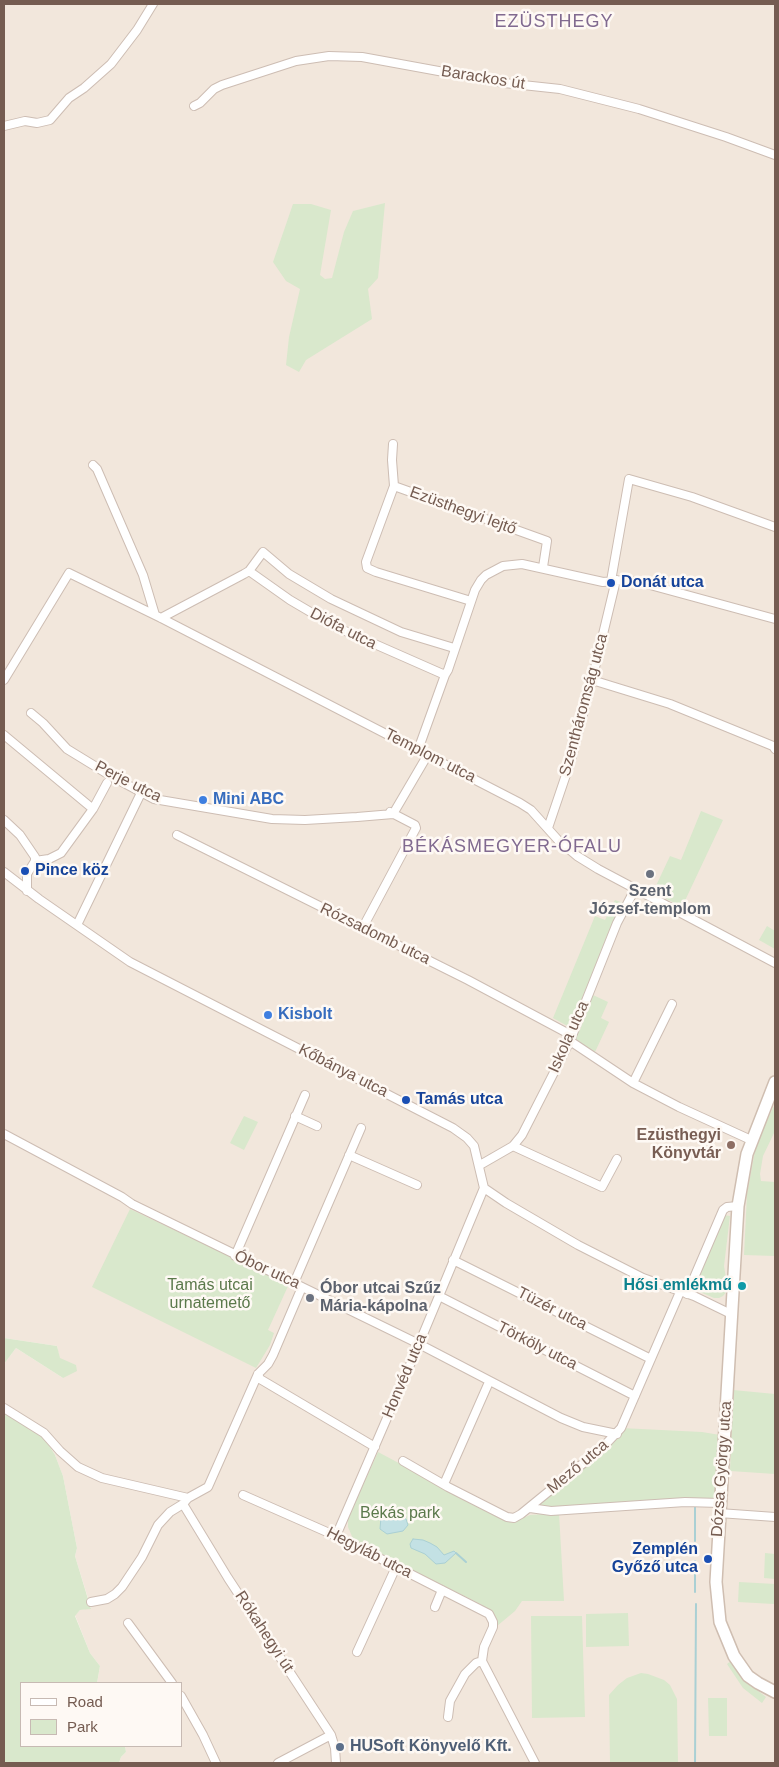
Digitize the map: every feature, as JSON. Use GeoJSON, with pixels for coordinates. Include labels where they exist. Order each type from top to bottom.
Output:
{"type":"FeatureCollection","features":[{"type":"Feature","properties":{"kind":"street"},"geometry":{"type":"LineString","coordinates":[[4,126],[25,121],[37,123],[50,120],[69,98],[84,88],[111,64],[137,30],[153,4]]}},
{"type":"Feature","properties":{"kind":"street","name":"Barackos út"},"geometry":{"type":"LineString","coordinates":[[194,106],[222,85],[296,61],[329,56],[362,57],[504,83],[560,89],[639,109],[775,155]]}},
{"type":"Feature","properties":{"kind":"street","name":"Ezüsthegyi lejtő"},"geometry":{"type":"LineString","coordinates":[[393,444],[394,486],[547,541],[543,567]]}},
{"type":"Feature","properties":{"kind":"street"},"geometry":{"type":"LineString","coordinates":[[92,465],[97,469],[144,575],[158,617],[249,570],[263,552],[289,574],[331,599],[401,632],[454,648]]}},
{"type":"Feature","properties":{"kind":"street","name":"Szentháromság utca"},"geometry":{"type":"LineString","coordinates":[[548,828],[571,760],[592,680],[629,479],[692,497],[775,527]]}},
{"type":"Feature","properties":{"kind":"street"},"geometry":{"type":"LineString","coordinates":[[394,486],[366,562],[367,568],[471,601]]}},
{"type":"Feature","properties":{"kind":"street"},"geometry":{"type":"LineString","coordinates":[[418,750],[471,601],[481,580],[494,570],[512,564],[522,564],[610,581],[639,582],[775,619]]}},
{"type":"Feature","properties":{"kind":"street","name":"Diófa utca"},"geometry":{"type":"LineString","coordinates":[[249,570],[290,600],[336,627],[445,675]]}},
{"type":"Feature","properties":{"kind":"street","name":"Templom utca"},"geometry":{"type":"LineString","coordinates":[[4,680],[69,573],[520,802],[531,810],[558,840],[577,856],[635,889],[775,962]]}},
{"type":"Feature","properties":{"kind":"street"},"geometry":{"type":"LineString","coordinates":[[592,680],[670,704],[775,745]]}},
{"type":"Feature","properties":{"kind":"street","name":"Perje utca"},"geometry":{"type":"LineString","coordinates":[[30,713],[67,749],[154,799],[272,819],[315,819],[392,813]]}},
{"type":"Feature","properties":{"kind":"street"},"geometry":{"type":"LineString","coordinates":[[4,735],[93,809]]}},
{"type":"Feature","properties":{"kind":"street"},"geometry":{"type":"LineString","coordinates":[[362,929],[416,828],[415,825],[392,813],[428,756]]}},
{"type":"Feature","properties":{"kind":"street"},"geometry":{"type":"LineString","coordinates":[[34,861],[49,859],[61,854],[93,809],[107,783]]}},
{"type":"Feature","properties":{"kind":"street"},"geometry":{"type":"LineString","coordinates":[[77,925],[141,792]]}},
{"type":"Feature","properties":{"kind":"street"},"geometry":{"type":"LineString","coordinates":[[4,820],[23,840],[33,855],[34,861],[27,874],[27,891]]}},
{"type":"Feature","properties":{"kind":"street","name":"Rózsadomb utca"},"geometry":{"type":"LineString","coordinates":[[177,835],[362,929],[468,980],[570,1038],[633,1083],[678,1107],[752,1140]]}},
{"type":"Feature","properties":{"kind":"street","name":"Kőbánya utca"},"geometry":{"type":"LineString","coordinates":[[4,872],[27,891],[130,962],[453,1128],[473,1144],[480,1165],[484,1188]]}},
{"type":"Feature","properties":{"kind":"street","name":"Iskola utca"},"geometry":{"type":"LineString","coordinates":[[480,1165],[513,1146],[522,1135],[570,1038],[617,923],[635,889]]}},
{"type":"Feature","properties":{"kind":"street"},"geometry":{"type":"LineString","coordinates":[[633,1083],[672,1004]]}},
{"type":"Feature","properties":{"kind":"street","name":"Dózsa György utca"},"geometry":{"type":"LineString","coordinates":[[775,1082],[743,1168],[738,1206],[716,1582],[718,1616],[730,1649],[744,1672],[753,1680],[775,1692]]}},
{"type":"Feature","properties":{"kind":"street"},"geometry":{"type":"LineString","coordinates":[[235,1256],[305,1095]]}},
{"type":"Feature","properties":{"kind":"street"},"geometry":{"type":"LineString","coordinates":[[296,1116],[317,1126]]}},
{"type":"Feature","properties":{"kind":"street"},"geometry":{"type":"LineString","coordinates":[[294,1283],[361,1128]]}},
{"type":"Feature","properties":{"kind":"street","name":"Óbor utca"},"geometry":{"type":"LineString","coordinates":[[4,1134],[132,1204],[235,1256],[419,1344],[489,1382],[573,1423],[616,1434]]}},
{"type":"Feature","properties":{"kind":"street"},"geometry":{"type":"LineString","coordinates":[[513,1146],[602,1187],[617,1158]]}},
{"type":"Feature","properties":{"kind":"street"},"geometry":{"type":"LineString","coordinates":[[349,1154],[417,1185]]}},
{"type":"Feature","properties":{"kind":"street"},"geometry":{"type":"LineString","coordinates":[[484,1188],[578,1245],[644,1278],[731,1314]]}},
{"type":"Feature","properties":{"kind":"street","name":"Honvéd utca"},"geometry":{"type":"LineString","coordinates":[[336,1536],[484,1188]]}},
{"type":"Feature","properties":{"kind":"street","name":"Mező utca"},"geometry":{"type":"LineString","coordinates":[[403,1461],[507,1517],[514,1518],[530,1508],[621,1428],[651,1359],[723,1210],[727,1207],[738,1206]]}},
{"type":"Feature","properties":{"kind":"street","name":"Tüzér utca"},"geometry":{"type":"LineString","coordinates":[[453,1260],[651,1359]]}},
{"type":"Feature","properties":{"kind":"street"},"geometry":{"type":"LineString","coordinates":[[91,1602],[107,1599],[122,1587],[142,1557],[158,1524],[170,1512],[204,1490],[212,1480],[258,1374],[268,1364],[273,1355],[302,1287]]}},
{"type":"Feature","properties":{"kind":"street","name":"Törköly utca"},"geometry":{"type":"LineString","coordinates":[[439,1296],[635,1396]]}},
{"type":"Feature","properties":{"kind":"street"},"geometry":{"type":"LineString","coordinates":[[258,1374],[260,1379],[375,1447]]}},
{"type":"Feature","properties":{"kind":"street"},"geometry":{"type":"LineString","coordinates":[[444,1484],[489,1382]]}},
{"type":"Feature","properties":{"kind":"street"},"geometry":{"type":"LineString","coordinates":[[4,1408],[44,1433],[65,1457],[85,1470],[102,1478],[185,1501]]}},
{"type":"Feature","properties":{"kind":"street","name":"Hegyláb utca"},"geometry":{"type":"LineString","coordinates":[[244,1495],[336,1536],[484,1611],[491,1617],[493,1622],[484,1647],[482,1661]]}},
{"type":"Feature","properties":{"kind":"street","name":"Rókahegyi út"},"geometry":{"type":"LineString","coordinates":[[185,1501],[228,1578],[331,1736],[335,1748],[336,1763]]}},
{"type":"Feature","properties":{"kind":"street"},"geometry":{"type":"LineString","coordinates":[[530,1508],[551,1511],[698,1501],[719,1508],[775,1517]]}},
{"type":"Feature","properties":{"kind":"street"},"geometry":{"type":"LineString","coordinates":[[357,1652],[396,1567]]}},
{"type":"Feature","properties":{"kind":"street"},"geometry":{"type":"LineString","coordinates":[[435,1607],[442,1590]]}},
{"type":"Feature","properties":{"kind":"street"},"geometry":{"type":"LineString","coordinates":[[128,1623],[171,1682]]}},
{"type":"Feature","properties":{"kind":"street"},"geometry":{"type":"LineString","coordinates":[[448,1717],[450,1701],[462,1678],[472,1666],[482,1661],[535,1763]]}},
{"type":"Feature","properties":{"kind":"street"},"geometry":{"type":"LineString","coordinates":[[182,1698],[216,1763]]}},
{"type":"Feature","properties":{"kind":"street"},"geometry":{"type":"LineString","coordinates":[[278,1763],[331,1736]]}},
{"type":"Feature","properties":{"kind":"shaded area"},"geometry":{"type":"Polygon","coordinates":[[[4,4],[775,4],[775,1763],[119,1763],[121,1757],[126,1752],[125,1747],[182,1747],[182,1682],[97,1682],[100,1666],[90,1653],[75,1615],[80,1610],[91,1608],[75,1556],[77,1548],[63,1476],[55,1455],[44,1437],[4,1413],[4,1364],[16,1348],[63,1378],[57,1346],[4,1338],[4,4]]]}},
{"type":"Feature","properties":{"kind":"green space"},"geometry":{"type":"Polygon","coordinates":[[[385,203],[378,278],[368,289],[372,319],[306,360],[299,372],[286,365],[289,337],[300,289],[286,281],[273,262],[293,204],[311,204],[331,210],[320,275],[325,279],[332,278],[344,232],[353,211],[385,203]]]}},
{"type":"Feature","properties":{"kind":"green space"},"geometry":{"type":"Polygon","coordinates":[[[701,811],[723,820],[682,907],[653,892],[670,856],[681,860],[701,811]]]}},
{"type":"Feature","properties":{"kind":"green space"},"geometry":{"type":"Polygon","coordinates":[[[615,900],[623,903],[610,928],[571,1028],[553,1018],[595,916],[605,920],[615,900]]]}},
{"type":"Feature","properties":{"kind":"green space"},"geometry":{"type":"Polygon","coordinates":[[[767,926],[775,931],[775,949],[759,940],[767,926]]]}},
{"type":"Feature","properties":{"kind":"green space"},"geometry":{"type":"Polygon","coordinates":[[[593,995],[608,1002],[601,1018],[609,1022],[595,1052],[575,1039],[593,995]]]}},
{"type":"Feature","properties":{"kind":"green space"},"geometry":{"type":"Polygon","coordinates":[[[774,1106],[775,1131],[763,1156],[760,1174],[761,1181],[775,1182],[775,1256],[744,1255],[747,1194],[757,1140],[774,1106]]]}},
{"type":"Feature","properties":{"kind":"green space"},"geometry":{"type":"Polygon","coordinates":[[[244,1116],[258,1122],[244,1150],[230,1143],[244,1116]]]}},
{"type":"Feature","properties":{"kind":"green space","name":"Tamás utcai urnatemető"},"geometry":{"type":"Polygon","coordinates":[[[130,1209],[289,1284],[268,1330],[274,1333],[270,1345],[256,1368],[92,1287],[130,1209]]]}},
{"type":"Feature","properties":{"kind":"green space"},"geometry":{"type":"Polygon","coordinates":[[[724,1215],[730,1216],[724,1266],[728,1290],[723,1296],[714,1298],[700,1292],[696,1286],[696,1280],[724,1215]]]}},
{"type":"Feature","properties":{"kind":"green space"},"geometry":{"type":"Polygon","coordinates":[[[4,1338],[57,1346],[60,1358],[76,1365],[77,1371],[63,1378],[16,1348],[4,1364],[4,1338]]]}},
{"type":"Feature","properties":{"kind":"green space"},"geometry":{"type":"Polygon","coordinates":[[[733,1390],[775,1394],[775,1474],[730,1471],[733,1390]]]}},
{"type":"Feature","properties":{"kind":"green space"},"geometry":{"type":"Polygon","coordinates":[[[4,1413],[44,1437],[55,1455],[63,1476],[77,1548],[75,1556],[91,1609],[80,1610],[75,1616],[90,1653],[100,1666],[97,1682],[20,1682],[20,1747],[125,1747],[126,1752],[121,1757],[119,1763],[4,1763],[4,1413]]]}},
{"type":"Feature","properties":{"kind":"green space"},"geometry":{"type":"Polygon","coordinates":[[[621,1428],[702,1432],[720,1435],[720,1503],[530,1508],[621,1428]]]}},
{"type":"Feature","properties":{"kind":"green space","name":"Békás park"},"geometry":{"type":"Polygon","coordinates":[[[378,1452],[512,1523],[530,1515],[559,1513],[564,1601],[522,1601],[515,1611],[497,1626],[494,1615],[482,1605],[354,1541],[348,1527],[348,1518],[378,1452]]]}},
{"type":"Feature","properties":{"kind":"green space"},"geometry":{"type":"Polygon","coordinates":[[[765,1553],[775,1554],[775,1579],[764,1578],[765,1553]]]}},
{"type":"Feature","properties":{"kind":"green space"},"geometry":{"type":"Polygon","coordinates":[[[739,1582],[775,1584],[774,1604],[738,1602],[739,1582]]]}},
{"type":"Feature","properties":{"kind":"green space"},"geometry":{"type":"Polygon","coordinates":[[[628,1613],[629,1646],[586,1647],[586,1614],[628,1613]]]}},
{"type":"Feature","properties":{"kind":"green space"},"geometry":{"type":"Polygon","coordinates":[[[531,1616],[582,1616],[585,1717],[532,1718],[531,1616]]]}},
{"type":"Feature","properties":{"kind":"green space"},"geometry":{"type":"Polygon","coordinates":[[[731,1661],[753,1687],[766,1697],[762,1703],[743,1688],[727,1664],[731,1661]]]}},
{"type":"Feature","properties":{"kind":"green space"},"geometry":{"type":"Polygon","coordinates":[[[641,1673],[664,1680],[670,1685],[677,1699],[678,1763],[610,1763],[609,1695],[627,1678],[641,1673]]]}},
{"type":"Feature","properties":{"kind":"green space"},"geometry":{"type":"Polygon","coordinates":[[[708,1698],[727,1698],[727,1736],[709,1736],[708,1698]]]}},
{"type":"Feature","properties":{"kind":"water"},"geometry":{"type":"Polygon","coordinates":[[[388,1511],[397,1512],[406,1519],[408,1525],[403,1531],[387,1534],[380,1529],[381,1517],[388,1511]]]}},
{"type":"Feature","properties":{"kind":"water"},"geometry":{"type":"Polygon","coordinates":[[[413,1539],[430,1543],[437,1547],[444,1555],[454,1551],[456,1553],[445,1563],[436,1564],[425,1554],[411,1548],[410,1544],[413,1539]]]}},
{"type":"Feature","properties":{"kind":"waterway"},"geometry":{"type":"LineString","coordinates":[[695,1507],[695,1541]]}},
{"type":"Feature","properties":{"kind":"waterway"},"geometry":{"type":"LineString","coordinates":[[456,1553],[466,1562]]}},
{"type":"Feature","properties":{"kind":"waterway"},"geometry":{"type":"LineString","coordinates":[[695,1561],[695,1592]]}},
{"type":"Feature","properties":{"kind":"waterway"},"geometry":{"type":"LineString","coordinates":[[695,1763],[696,1604]]}},
{"type":"Feature","properties":{"kind":"place","name":"Donát utca"},"geometry":{"type":"Point","coordinates":[611,583]}},
{"type":"Feature","properties":{"kind":"place","name":"Mini ABC"},"geometry":{"type":"Point","coordinates":[203,800]}},
{"type":"Feature","properties":{"kind":"place","name":"Pince köz"},"geometry":{"type":"Point","coordinates":[25,871]}},
{"type":"Feature","properties":{"kind":"place","name":"Szent József-templom"},"geometry":{"type":"Point","coordinates":[650,874]}},
{"type":"Feature","properties":{"kind":"place","name":"Kisbolt"},"geometry":{"type":"Point","coordinates":[268,1015]}},
{"type":"Feature","properties":{"kind":"place","name":"Tamás utca"},"geometry":{"type":"Point","coordinates":[406,1100]}},
{"type":"Feature","properties":{"kind":"place","name":"Ezüsthegyi Könyvtár"},"geometry":{"type":"Point","coordinates":[731,1145]}},
{"type":"Feature","properties":{"kind":"place","name":"Hősi emlékmű"},"geometry":{"type":"Point","coordinates":[742,1286]}},
{"type":"Feature","properties":{"kind":"place","name":"Óbor utcai Szűz Mária-kápolna"},"geometry":{"type":"Point","coordinates":[310,1298]}},
{"type":"Feature","properties":{"kind":"place","name":"Zemplén Győző utca"},"geometry":{"type":"Point","coordinates":[708,1559]}},
{"type":"Feature","properties":{"kind":"place","name":"HUSoft Könyvelő Kft."},"geometry":{"type":"Point","coordinates":[340,1747]}},
{"type":"Feature","properties":{"kind":"district","name":"EZÜSTHEGY"},"geometry":{"type":"Point","coordinates":[554,22]}},
{"type":"Feature","properties":{"kind":"district","name":"BÉKÁSMEGYER-ÓFALU"},"geometry":{"type":"Point","coordinates":[512,847]}}]}
